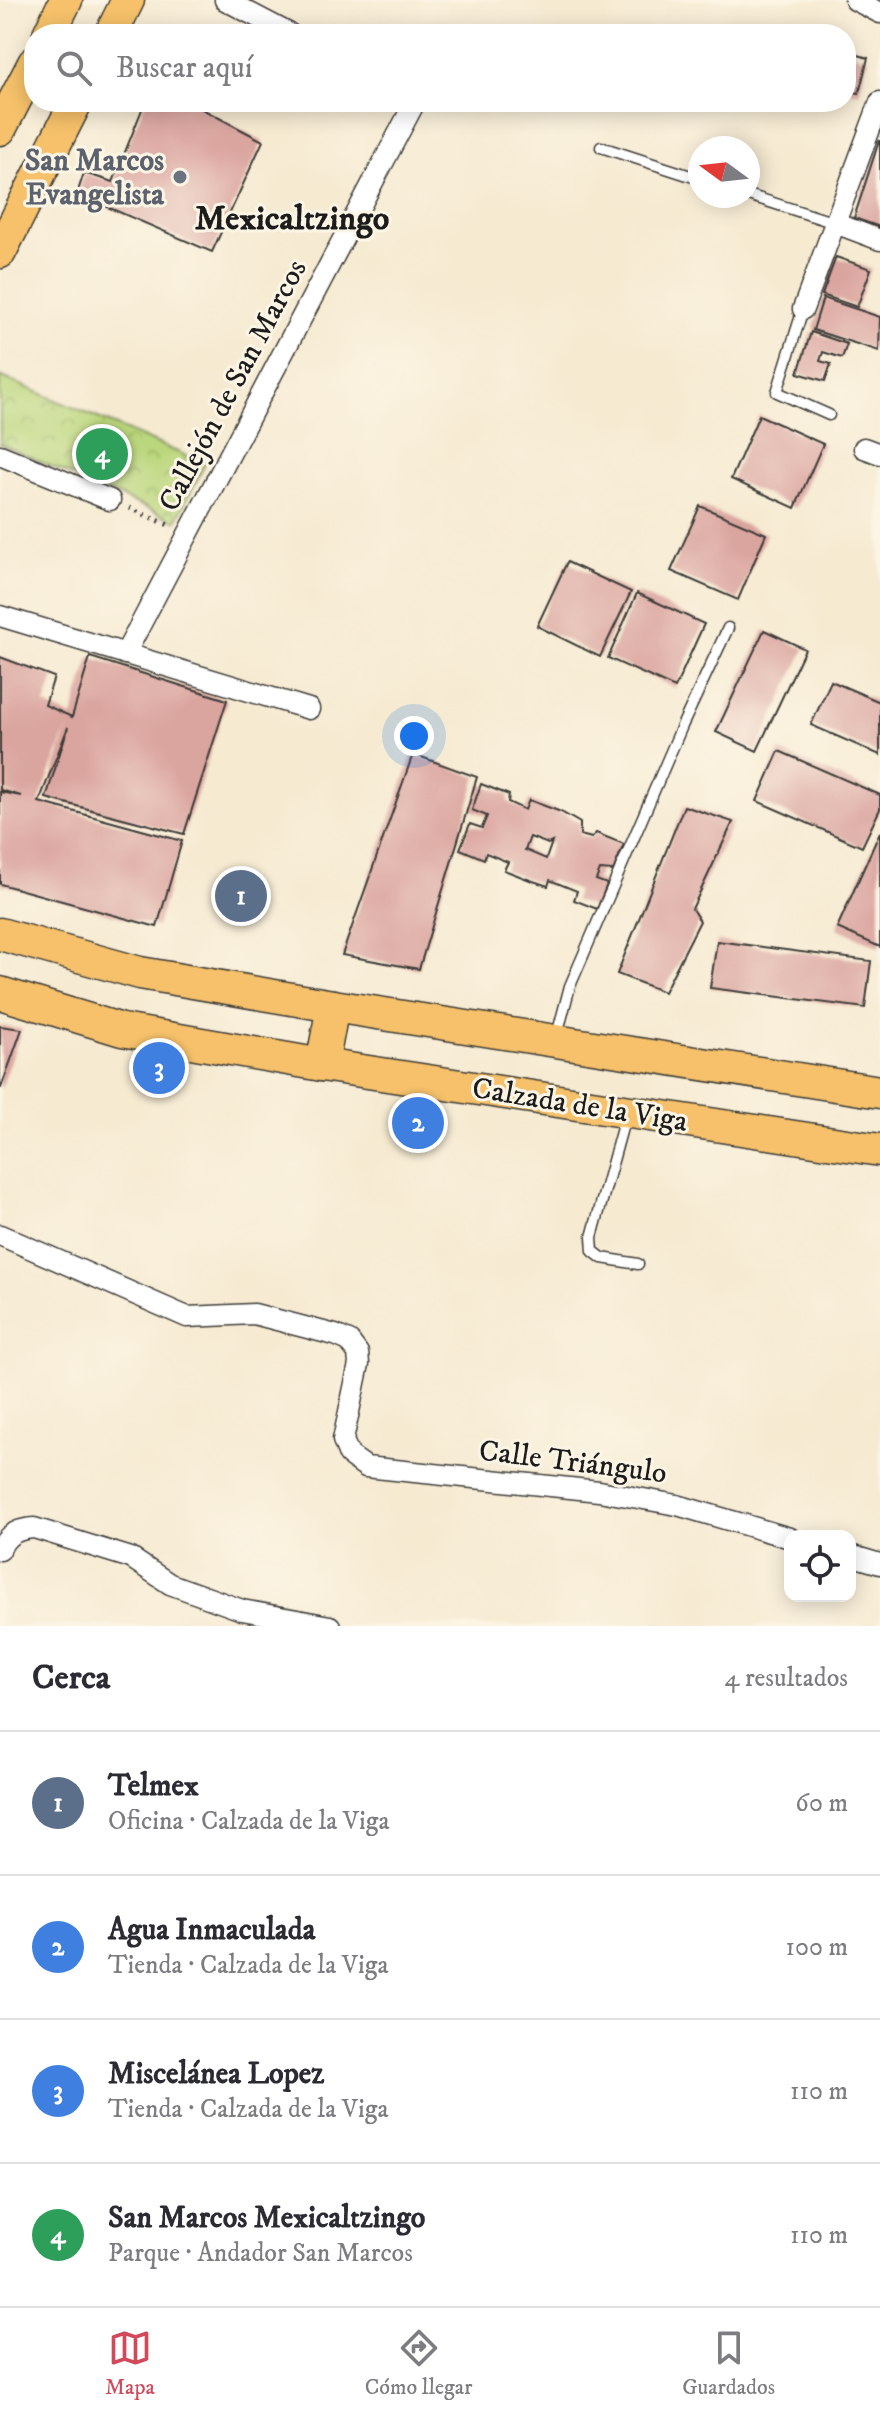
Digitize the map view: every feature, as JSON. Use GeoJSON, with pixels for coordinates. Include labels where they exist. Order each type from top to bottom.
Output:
{"type":"FeatureCollection","features":[{"type":"Feature","properties":{"kind":"main road"},"geometry":{"type":"LineString","coordinates":[[54,24],[66,0]]}},
{"type":"Feature","properties":{"kind":"main road"},"geometry":{"type":"LineString","coordinates":[[116,24],[128,0]]}},
{"type":"Feature","properties":{"kind":"main road"},"geometry":{"type":"LineString","coordinates":[[0,129],[24,82]]}},
{"type":"Feature","properties":{"kind":"main road"},"geometry":{"type":"LineString","coordinates":[[0,252],[71,112]]}},
{"type":"Feature","properties":{"kind":"main road","name":"Calzada de la Viga"},"geometry":{"type":"LineString","coordinates":[[0,934],[140,973],[880,1092]]}},
{"type":"Feature","properties":{"kind":"main road","name":"Calzada de la Viga"},"geometry":{"type":"LineString","coordinates":[[0,993],[122,1030],[322,1065],[880,1150]]}},
{"type":"Feature","properties":{"kind":"main road"},"geometry":{"type":"LineString","coordinates":[[322,1065],[333,1006]]}},
{"type":"Feature","properties":{"kind":"street"},"geometry":{"type":"LineString","coordinates":[[225,0],[271,24]]}},
{"type":"Feature","properties":{"kind":"street"},"geometry":{"type":"LineString","coordinates":[[855,0],[880,13]]}},
{"type":"Feature","properties":{"kind":"street"},"geometry":{"type":"LineString","coordinates":[[803,309],[880,102]]}},
{"type":"Feature","properties":{"kind":"street","name":"Callejón de San Marcos"},"geometry":{"type":"LineString","coordinates":[[125,654],[410,112]]}},
{"type":"Feature","properties":{"kind":"street"},"geometry":{"type":"LineString","coordinates":[[835,223],[880,240]]}},
{"type":"Feature","properties":{"kind":"street"},"geometry":{"type":"LineString","coordinates":[[0,455],[110,500]]}},
{"type":"Feature","properties":{"kind":"street"},"geometry":{"type":"LineString","coordinates":[[0,616],[309,709]]}},
{"type":"Feature","properties":{"kind":"street","name":"Calle Triángulo"},"geometry":{"type":"LineString","coordinates":[[0,1235],[187,1317],[254,1314],[349,1341],[358,1353],[359,1364],[343,1440],[349,1455],[366,1467],[599,1491],[677,1505],[784,1536]]}},
{"type":"Feature","properties":{"kind":"street"},"geometry":{"type":"LineString","coordinates":[[0,1550],[4,1540],[20,1529],[34,1528],[131,1558],[170,1584],[242,1610],[330,1626]]}},
{"type":"Feature","properties":{"kind":"street"},"geometry":{"type":"LineString","coordinates":[[856,1557],[880,1564]]}},
{"type":"Feature","properties":{"kind":"lane"},"geometry":{"type":"LineString","coordinates":[[601,147],[688,175]]}},
{"type":"Feature","properties":{"kind":"lane"},"geometry":{"type":"LineString","coordinates":[[760,199],[835,223]]}},
{"type":"Feature","properties":{"kind":"lane"},"geometry":{"type":"LineString","coordinates":[[803,309],[777,392],[829,415]]}},
{"type":"Feature","properties":{"kind":"lane"},"geometry":{"type":"LineString","coordinates":[[555,1040],[570,986],[682,726],[728,628]]}},
{"type":"Feature","properties":{"kind":"lane"},"geometry":{"type":"LineString","coordinates":[[627,1111],[592,1237],[593,1251],[602,1258],[638,1264]]}},
{"type":"Feature","properties":{"kind":"path"},"geometry":{"type":"LineString","coordinates":[[110,500],[188,533]]}},
{"type":"Feature","properties":{"kind":"green space"},"geometry":{"type":"Polygon","coordinates":[[[0,376],[205,464],[176,521],[0,444],[0,376]]]}},
{"type":"Feature","properties":{"kind":"building"},"geometry":{"type":"Polygon","coordinates":[[[856,54],[868,58],[859,93],[856,92],[856,54]]]}},
{"type":"Feature","properties":{"kind":"building","name":"San Marcos Evangelista"},"geometry":{"type":"Polygon","coordinates":[[[141,112],[208,112],[263,141],[212,252],[77,194],[84,173],[113,182],[141,112]]]}},
{"type":"Feature","properties":{"kind":"building"},"geometry":{"type":"Polygon","coordinates":[[[880,141],[880,227],[854,218],[880,141]]]}},
{"type":"Feature","properties":{"kind":"building"},"geometry":{"type":"Polygon","coordinates":[[[836,257],[871,269],[857,307],[822,295],[836,257]]]}},
{"type":"Feature","properties":{"kind":"building"},"geometry":{"type":"Polygon","coordinates":[[[823,298],[880,317],[879,351],[813,330],[823,298]]]}},
{"type":"Feature","properties":{"kind":"building"},"geometry":{"type":"Polygon","coordinates":[[[811,332],[847,344],[842,358],[823,352],[820,361],[831,364],[825,381],[798,373],[811,332]]]}},
{"type":"Feature","properties":{"kind":"building"},"geometry":{"type":"Polygon","coordinates":[[[759,415],[823,444],[795,508],[731,479],[759,415]]]}},
{"type":"Feature","properties":{"kind":"building"},"geometry":{"type":"Polygon","coordinates":[[[700,506],[766,534],[738,600],[671,571],[700,506]]]}},
{"type":"Feature","properties":{"kind":"building"},"geometry":{"type":"Polygon","coordinates":[[[567,562],[631,592],[600,657],[537,626],[567,562]]]}},
{"type":"Feature","properties":{"kind":"building"},"geometry":{"type":"Polygon","coordinates":[[[637,593],[704,624],[675,688],[608,658],[637,593]]]}},
{"type":"Feature","properties":{"kind":"building"},"geometry":{"type":"Polygon","coordinates":[[[764,630],[805,649],[757,751],[716,732],[764,630]]]}},
{"type":"Feature","properties":{"kind":"building"},"geometry":{"type":"Polygon","coordinates":[[[0,657],[54,677],[45,705],[72,717],[90,657],[227,700],[184,834],[46,798],[68,727],[39,802],[182,841],[157,927],[0,884],[0,792],[21,796],[0,790],[0,657]]]}},
{"type":"Feature","properties":{"kind":"building"},"geometry":{"type":"Polygon","coordinates":[[[831,681],[880,702],[880,755],[811,725],[831,681]]]}},
{"type":"Feature","properties":{"kind":"building"},"geometry":{"type":"Polygon","coordinates":[[[779,751],[880,795],[880,809],[862,847],[757,801],[779,751]]]}},
{"type":"Feature","properties":{"kind":"building"},"geometry":{"type":"Polygon","coordinates":[[[413,754],[477,777],[419,969],[342,955],[413,754]]]}},
{"type":"Feature","properties":{"kind":"building"},"geometry":{"type":"Polygon","coordinates":[[[481,784],[509,795],[508,802],[525,810],[529,800],[561,812],[580,823],[580,835],[592,838],[596,833],[624,844],[613,871],[600,870],[596,880],[607,884],[597,909],[574,900],[577,891],[550,880],[548,886],[530,880],[504,870],[508,862],[486,853],[484,859],[460,849],[470,824],[482,828],[487,816],[472,810],[481,784]],[[530,837],[525,850],[546,859],[552,842],[548,844],[530,837]]]}},
{"type":"Feature","properties":{"kind":"building"},"geometry":{"type":"Polygon","coordinates":[[[684,806],[733,822],[692,909],[700,921],[664,992],[617,974],[684,806]]]}},
{"type":"Feature","properties":{"kind":"building"},"geometry":{"type":"Polygon","coordinates":[[[880,832],[880,947],[837,928],[880,832]]]}},
{"type":"Feature","properties":{"kind":"building"},"geometry":{"type":"Polygon","coordinates":[[[717,941],[871,961],[865,1008],[710,988],[717,941]]]}},
{"type":"Feature","properties":{"kind":"building"},"geometry":{"type":"Polygon","coordinates":[[[0,1026],[22,1029],[1,1088],[0,1088],[0,1026]]]}},
{"type":"Feature","properties":{"kind":"place","name":"San Marcos Evangelista"},"geometry":{"type":"Point","coordinates":[180,177]}},
{"type":"Feature","properties":{"kind":"place","name":"San Marcos Mexicaltzingo"},"geometry":{"type":"Point","coordinates":[102,454]}},
{"type":"Feature","properties":{"kind":"place","name":"Telmex"},"geometry":{"type":"Point","coordinates":[241,896]}},
{"type":"Feature","properties":{"kind":"place","name":"Miscelánea Lopez"},"geometry":{"type":"Point","coordinates":[159,1068]}},
{"type":"Feature","properties":{"kind":"place","name":"Agua Inmaculada"},"geometry":{"type":"Point","coordinates":[418,1123]}},
{"type":"Feature","properties":{"kind":"district","name":"Mexicaltzingo"},"geometry":{"type":"Point","coordinates":[292,217]}}]}
